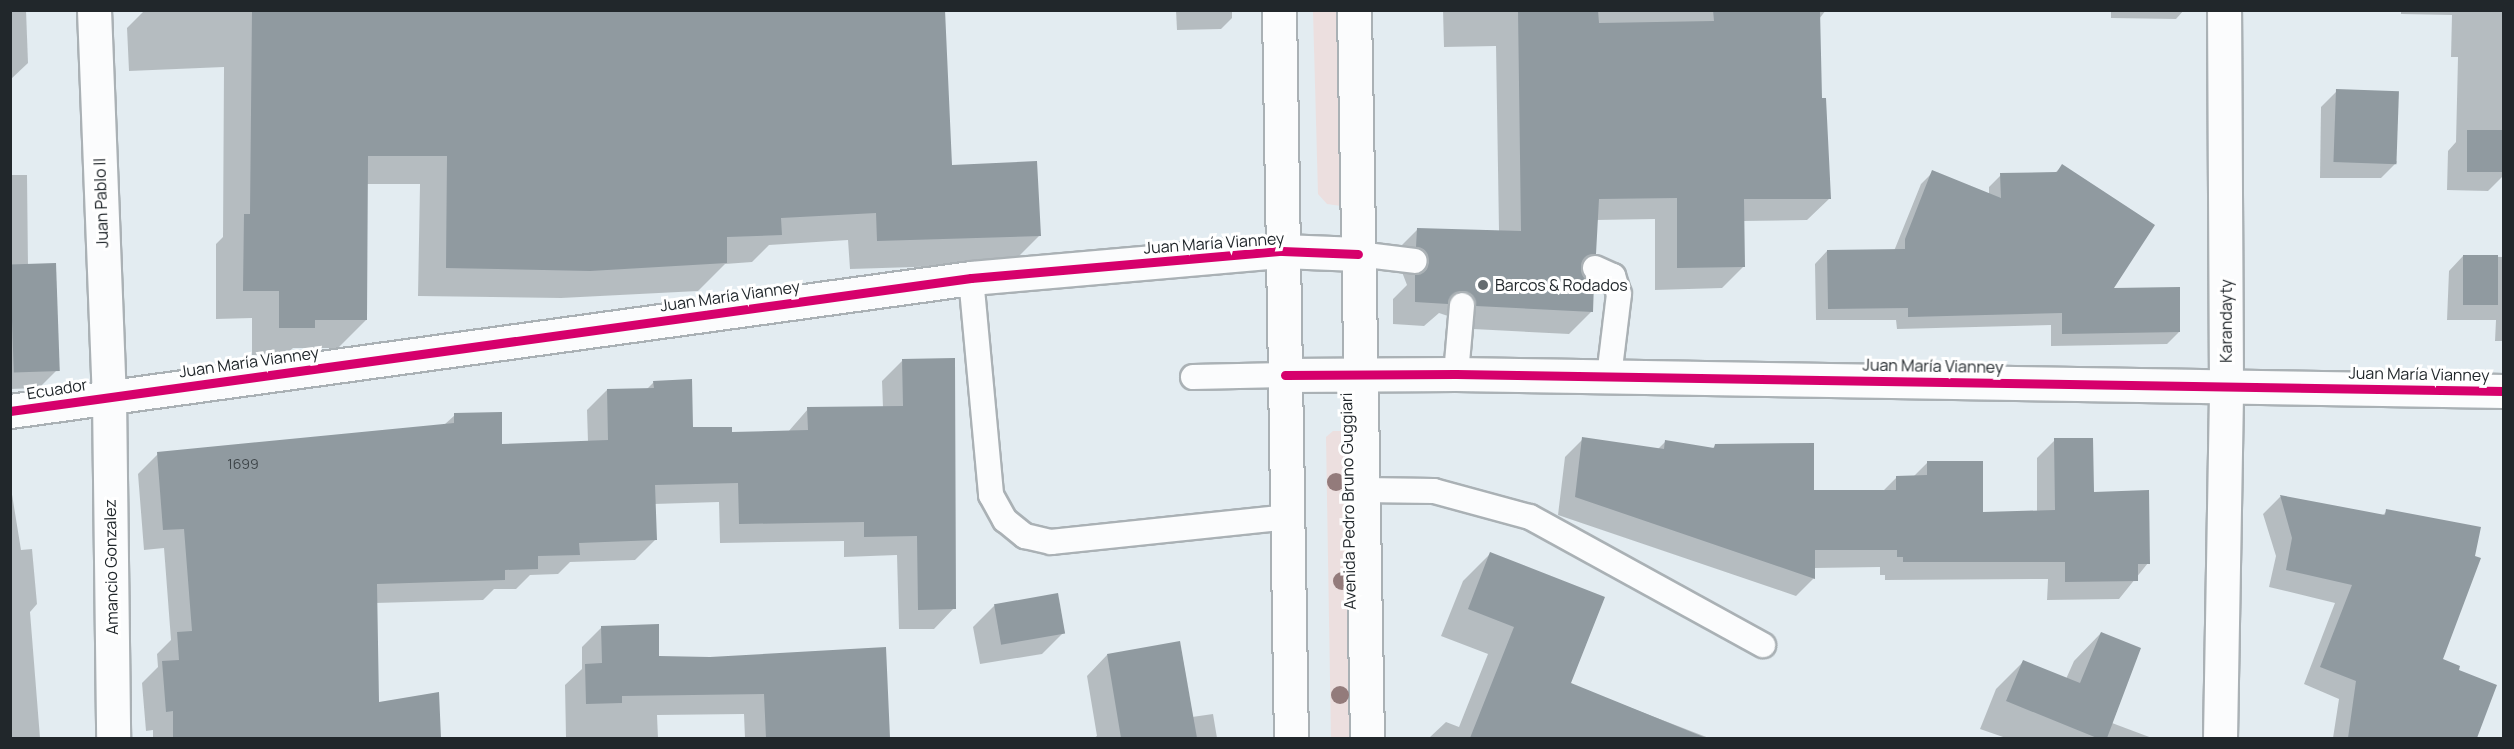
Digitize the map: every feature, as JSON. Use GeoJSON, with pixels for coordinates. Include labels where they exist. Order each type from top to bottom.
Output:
{"type":"FeatureCollection","features":[{"type":"Feature","properties":{"kind":"street","name":"Juan Pablo II"},"geometry":{"type":"LineString","coordinates":[[94,10],[109,396]]}},
{"type":"Feature","properties":{"kind":"street"},"geometry":{"type":"LineString","coordinates":[[1280,10],[1291,738]]}},
{"type":"Feature","properties":{"kind":"street","name":"Avenida Pedro Bruno Guggiari"},"geometry":{"type":"LineString","coordinates":[[1354,10],[1367,738]]}},
{"type":"Feature","properties":{"kind":"street","name":"Karandayty"},"geometry":{"type":"LineString","coordinates":[[2220,738],[2226,384],[2224,10]]}},
{"type":"Feature","properties":{"kind":"street","name":"Juan María Vianney"},"geometry":{"type":"LineString","coordinates":[[109,396],[971,278],[1282,251],[1358,254]]}},
{"type":"Feature","properties":{"kind":"street","name":"Juan María Vianney"},"geometry":{"type":"LineString","coordinates":[[1285,375],[1456,374],[2226,384],[2504,391]]}},
{"type":"Feature","properties":{"kind":"street","name":"Ecuador"},"geometry":{"type":"LineString","coordinates":[[10,411],[109,396]]}},
{"type":"Feature","properties":{"kind":"street","name":"Amancio Gonzalez"},"geometry":{"type":"LineString","coordinates":[[109,396],[113,738]]}},
{"type":"Feature","properties":{"kind":"lane"},"geometry":{"type":"LineString","coordinates":[[1358,254],[1415,261]]}},
{"type":"Feature","properties":{"kind":"lane"},"geometry":{"type":"LineString","coordinates":[[1595,268],[1613,276],[1619,294],[1609,377]]}},
{"type":"Feature","properties":{"kind":"lane"},"geometry":{"type":"LineString","coordinates":[[971,278],[991,495],[1005,520],[1025,536],[1051,542],[1287,517]]}},
{"type":"Feature","properties":{"kind":"lane"},"geometry":{"type":"LineString","coordinates":[[1456,374],[1462,305]]}},
{"type":"Feature","properties":{"kind":"lane"},"geometry":{"type":"LineString","coordinates":[[1193,377],[1285,375]]}},
{"type":"Feature","properties":{"kind":"lane"},"geometry":{"type":"LineString","coordinates":[[1363,490],[1434,491],[1530,517],[1763,645]]}},
{"type":"Feature","properties":{"kind":"shaded area"},"geometry":{"type":"Polygon","coordinates":[[[1313,11],[1346,11],[1341,206],[1327,204],[1318,194],[1313,11]]]}},
{"type":"Feature","properties":{"kind":"shaded area"},"geometry":{"type":"Polygon","coordinates":[[[1333,431],[1347,431],[1357,738],[1331,738],[1326,437],[1333,431]]]}},
{"type":"Feature","properties":{"kind":"building"},"geometry":{"type":"Polygon","coordinates":[[[252,10],[945,10],[952,165],[1037,161],[1041,236],[877,241],[876,213],[781,218],[782,235],[727,237],[727,263],[590,271],[446,268],[447,156],[368,156],[367,320],[315,320],[315,328],[279,328],[279,291],[243,291],[244,214],[250,214],[252,10]]]}},
{"type":"Feature","properties":{"kind":"building"},"geometry":{"type":"Polygon","coordinates":[[[1518,10],[1598,10],[1599,23],[1714,21],[1713,10],[1820,10],[1822,98],[1826,98],[1831,199],[1744,199],[1745,267],[1677,268],[1677,198],[1599,199],[1596,254],[1586,257],[1581,269],[1584,277],[1594,283],[1593,312],[1476,306],[1471,294],[1463,291],[1451,296],[1448,304],[1415,302],[1415,275],[1426,270],[1429,262],[1424,250],[1416,247],[1417,228],[1521,231],[1518,10]]]}},
{"type":"Feature","properties":{"kind":"building"},"geometry":{"type":"Polygon","coordinates":[[[2336,89],[2399,91],[2396,164],[2333,162],[2336,89]]]}},
{"type":"Feature","properties":{"kind":"building"},"geometry":{"type":"Polygon","coordinates":[[[2467,130],[2504,130],[2504,172],[2467,172],[2467,130]]]}},
{"type":"Feature","properties":{"kind":"building"},"geometry":{"type":"Polygon","coordinates":[[[2062,164],[2155,225],[2114,288],[2180,287],[2180,332],[2062,334],[2062,313],[1908,317],[1908,308],[1828,309],[1827,250],[1905,249],[1905,239],[1932,170],[2001,198],[2000,173],[2057,172],[2062,164]]]}},
{"type":"Feature","properties":{"kind":"building"},"geometry":{"type":"Polygon","coordinates":[[[2463,255],[2498,255],[2498,305],[2463,305],[2463,255]]]}},
{"type":"Feature","properties":{"kind":"building"},"geometry":{"type":"Polygon","coordinates":[[[56,263],[60,371],[14,373],[10,265],[56,263]]]}},
{"type":"Feature","properties":{"kind":"building"},"geometry":{"type":"Polygon","coordinates":[[[955,358],[956,609],[918,610],[917,536],[864,537],[864,522],[739,524],[738,483],[655,485],[657,540],[579,543],[580,555],[538,556],[538,569],[505,570],[505,580],[377,584],[379,702],[439,692],[441,738],[173,738],[173,711],[166,712],[162,661],[179,660],[177,632],[192,631],[184,529],[163,530],[157,452],[454,423],[454,413],[502,412],[502,444],[608,440],[607,389],[654,388],[653,381],[692,379],[693,427],[732,427],[732,432],[808,430],[807,407],[903,406],[902,359],[955,358]]]}},
{"type":"Feature","properties":{"kind":"building"},"geometry":{"type":"Polygon","coordinates":[[[1582,437],[1664,449],[1665,440],[1714,448],[1715,444],[1814,443],[1814,490],[1896,490],[1896,476],[1927,475],[1927,461],[1983,461],[1983,512],[2055,510],[2054,438],[2093,438],[2094,492],[2149,490],[2150,564],[2138,564],[2138,581],[2065,582],[2065,562],[1903,562],[1903,557],[1897,557],[1897,550],[1815,550],[1815,579],[1575,497],[1582,437]]]}},
{"type":"Feature","properties":{"kind":"building"},"geometry":{"type":"Polygon","coordinates":[[[2280,495],[2385,515],[2386,509],[2481,527],[2475,556],[2481,558],[2443,659],[2460,666],[2459,670],[2497,685],[2477,738],[2348,738],[2356,681],[2320,667],[2352,585],[2286,570],[2292,538],[2280,495]]]}},
{"type":"Feature","properties":{"kind":"building"},"geometry":{"type":"Polygon","coordinates":[[[1490,552],[1605,597],[1571,683],[1706,738],[1470,738],[1514,627],[1468,609],[1490,552]]]}},
{"type":"Feature","properties":{"kind":"building"},"geometry":{"type":"Polygon","coordinates":[[[1058,593],[1065,633],[1001,645],[994,604],[1058,593]]]}},
{"type":"Feature","properties":{"kind":"building"},"geometry":{"type":"Polygon","coordinates":[[[659,624],[659,656],[710,657],[886,647],[890,738],[766,738],[764,694],[622,696],[622,703],[586,704],[585,664],[602,663],[601,626],[659,624]]]}},
{"type":"Feature","properties":{"kind":"building"},"geometry":{"type":"Polygon","coordinates":[[[2101,632],[2141,648],[2107,738],[2097,738],[2006,701],[2023,660],[2080,683],[2101,632]]]}},
{"type":"Feature","properties":{"kind":"building"},"geometry":{"type":"Polygon","coordinates":[[[1180,641],[1197,738],[1121,738],[1107,654],[1180,641]]]}},
{"type":"Feature","properties":{"kind":"cycle path"},"geometry":{"type":"LineString","coordinates":[[10,411],[971,278],[1282,251],[1358,254]]}},
{"type":"Feature","properties":{"kind":"cycle path"},"geometry":{"type":"LineString","coordinates":[[1285,375],[1456,374],[2504,391]]}},
{"type":"Feature","properties":{"kind":"place","name":"Barcos & Rodados"},"geometry":{"type":"Point","coordinates":[1483,285]}}]}
